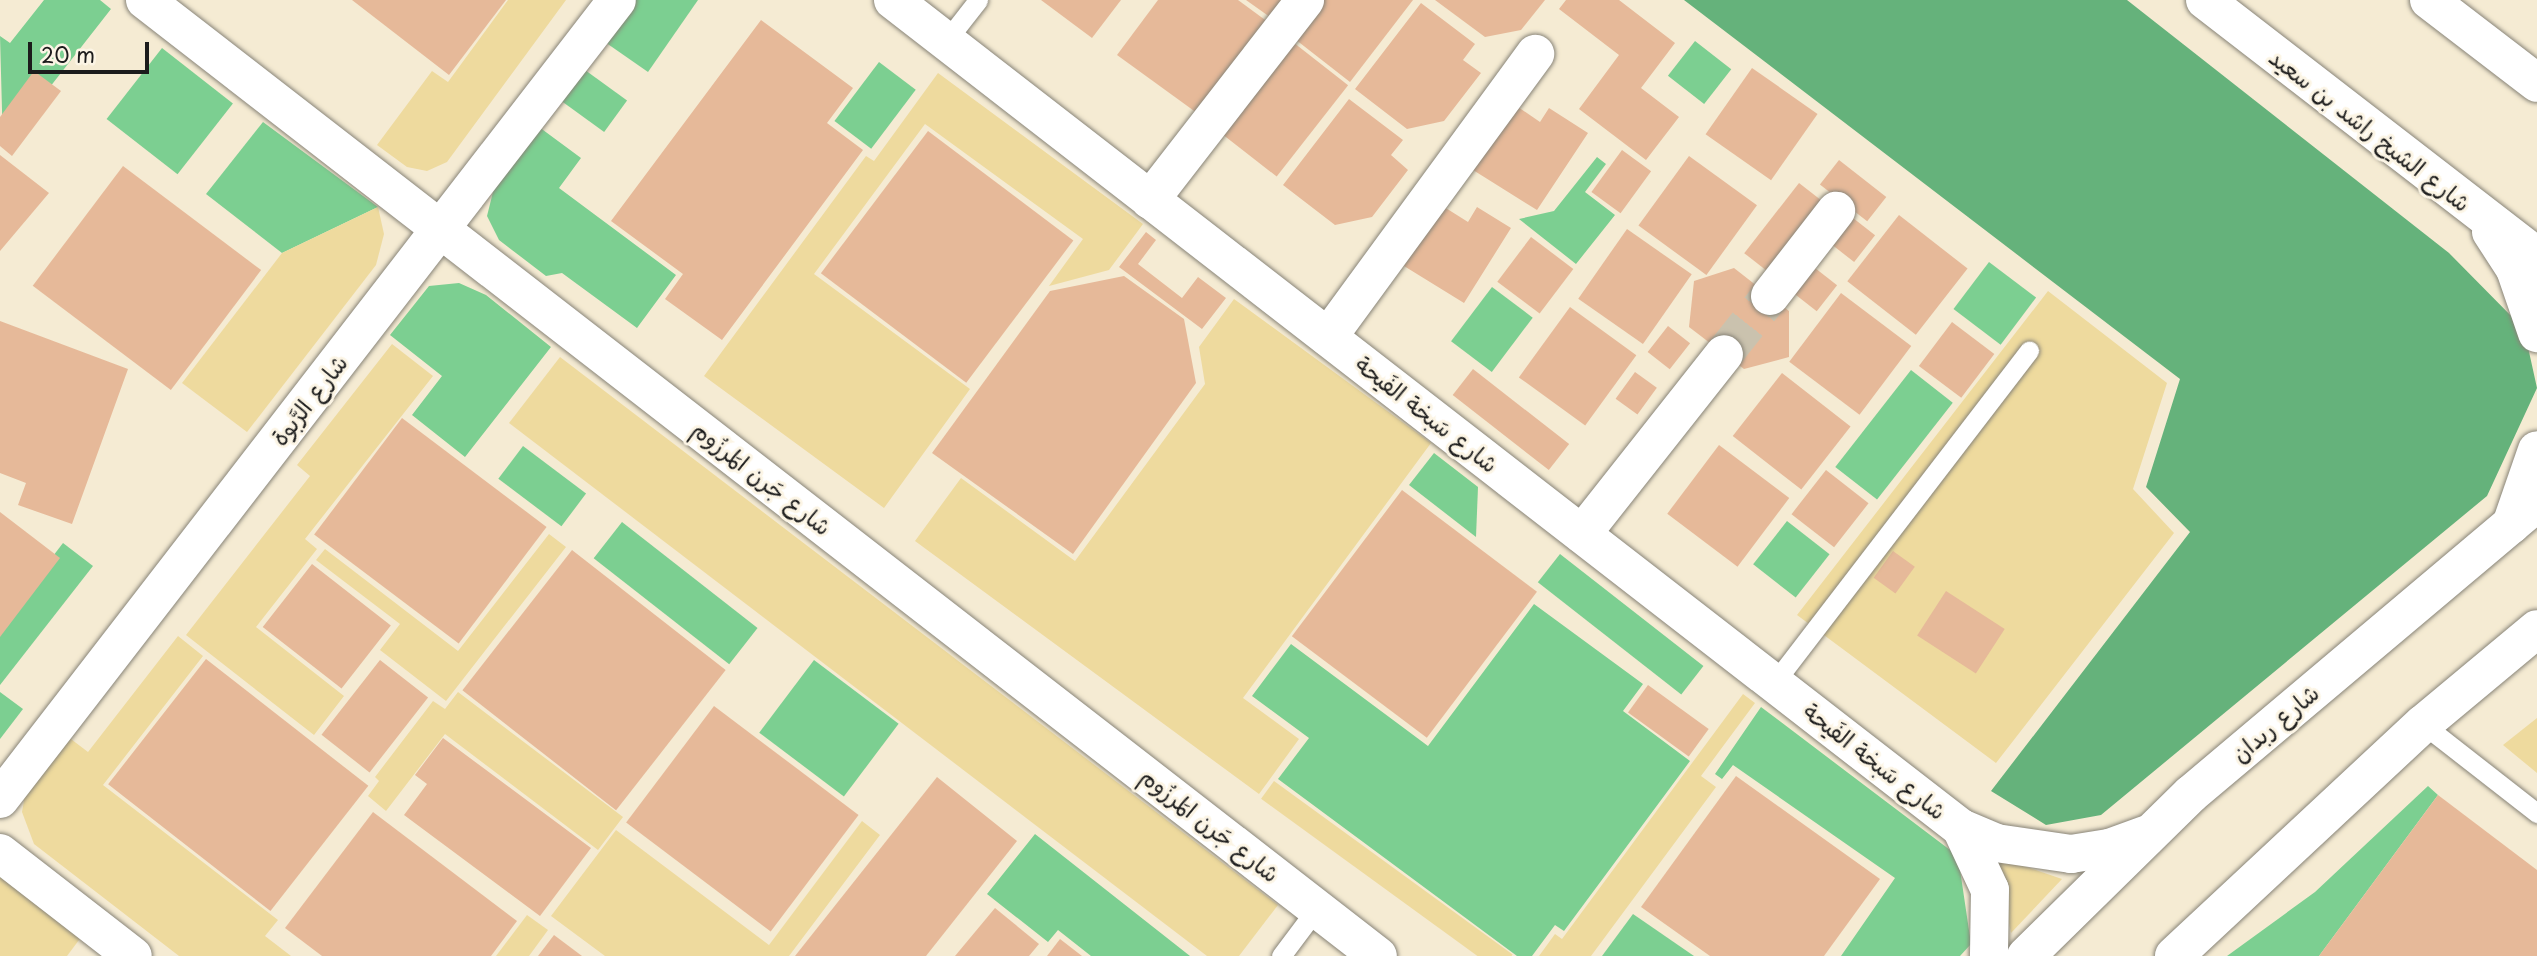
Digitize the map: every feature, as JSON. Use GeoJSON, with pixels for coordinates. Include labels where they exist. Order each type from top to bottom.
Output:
{"type":"FeatureCollection","features":[{"type":"Feature","properties":{"kind":"street","name":"شارع جَرن المَرزُوم"},"geometry":{"type":"LineString","coordinates":[[145,0],[1378,956]]}},
{"type":"Feature","properties":{"kind":"street","name":"شارع الرَّبوة"},"geometry":{"type":"LineString","coordinates":[[0,799],[617,0]]}},
{"type":"Feature","properties":{"kind":"street","name":"شارع سَبخة الفَيحة"},"geometry":{"type":"LineString","coordinates":[[894,0],[1961,828],[1996,843],[2071,854],[2109,848],[2145,835]]}},
{"type":"Feature","properties":{"kind":"street"},"geometry":{"type":"LineString","coordinates":[[1150,200],[1305,0]]}},
{"type":"Feature","properties":{"kind":"street","name":"شارع الشيخ راشد بن سعيد"},"geometry":{"type":"LineString","coordinates":[[2205,0],[2483,218],[2537,257]]}},
{"type":"Feature","properties":{"kind":"street"},"geometry":{"type":"LineString","coordinates":[[2430,0],[2537,83]]}},
{"type":"Feature","properties":{"kind":"street"},"geometry":{"type":"LineString","coordinates":[[1328,337],[1535,54]]}},
{"type":"Feature","properties":{"kind":"street"},"geometry":{"type":"LineString","coordinates":[[1770,296],[1836,211]]}},
{"type":"Feature","properties":{"kind":"street"},"geometry":{"type":"LineString","coordinates":[[2483,218],[2515,269],[2537,333]]}},
{"type":"Feature","properties":{"kind":"street"},"geometry":{"type":"LineString","coordinates":[[1582,534],[1724,354]]}},
{"type":"Feature","properties":{"kind":"street"},"geometry":{"type":"LineString","coordinates":[[2524,514],[2537,450]]}},
{"type":"Feature","properties":{"kind":"street","name":"شارع ربدان"},"geometry":{"type":"LineString","coordinates":[[2026,956],[2145,835],[2524,514]]}},
{"type":"Feature","properties":{"kind":"street"},"geometry":{"type":"LineString","coordinates":[[2174,956],[2423,724],[2537,629]]}},
{"type":"Feature","properties":{"kind":"street","name":"شارع سَبخة الفَيحة"},"geometry":{"type":"LineString","coordinates":[[1961,828],[1990,890],[1989,956]]}},
{"type":"Feature","properties":{"kind":"street"},"geometry":{"type":"LineString","coordinates":[[0,853],[133,956]]}},
{"type":"Feature","properties":{"kind":"lane"},"geometry":{"type":"LineString","coordinates":[[946,41],[978,0]]}},
{"type":"Feature","properties":{"kind":"lane"},"geometry":{"type":"LineString","coordinates":[[1774,683],[2029,351]]}},
{"type":"Feature","properties":{"kind":"lane"},"geometry":{"type":"LineString","coordinates":[[2423,724],[2537,813]]}},
{"type":"Feature","properties":{"kind":"lane"},"geometry":{"type":"LineString","coordinates":[[1281,956],[1317,908]]}},
{"type":"Feature","properties":{"kind":"green space"},"geometry":{"type":"Polygon","coordinates":[[[44,0],[100,0],[111,9],[3,147],[0,36],[10,43],[44,0]]]}},
{"type":"Feature","properties":{"kind":"green space"},"geometry":{"type":"Polygon","coordinates":[[[631,0],[698,0],[648,72],[602,40],[631,0]]]}},
{"type":"Feature","properties":{"kind":"green space"},"geometry":{"type":"Polygon","coordinates":[[[1684,0],[2127,0],[2449,253],[2524,329],[2537,388],[2487,496],[2101,815],[2046,825],[1991,791],[2190,532],[2146,487],[2180,379],[1684,0]]]}},
{"type":"Feature","properties":{"kind":"green space"},"geometry":{"type":"Polygon","coordinates":[[[1695,41],[1731,69],[1704,104],[1668,76],[1695,41]]]}},
{"type":"Feature","properties":{"kind":"green space"},"geometry":{"type":"Polygon","coordinates":[[[162,48],[233,103],[178,174],[107,119],[162,48]]]}},
{"type":"Feature","properties":{"kind":"green space"},"geometry":{"type":"Polygon","coordinates":[[[879,62],[916,90],[871,149],[834,121],[879,62]]]}},
{"type":"Feature","properties":{"kind":"green space"},"geometry":{"type":"Polygon","coordinates":[[[585,70],[627,101],[604,132],[562,102],[585,70]]]}},
{"type":"Feature","properties":{"kind":"green space"},"geometry":{"type":"Polygon","coordinates":[[[263,122],[378,207],[282,253],[206,194],[263,122]]]}},
{"type":"Feature","properties":{"kind":"green space"},"geometry":{"type":"Polygon","coordinates":[[[539,127],[581,158],[559,188],[676,275],[637,328],[562,273],[546,276],[499,240],[487,216],[494,188],[539,127]]]}},
{"type":"Feature","properties":{"kind":"green space"},"geometry":{"type":"Polygon","coordinates":[[[1597,157],[1606,164],[1585,192],[1615,215],[1576,264],[1519,219],[1554,211],[1597,157]]]}},
{"type":"Feature","properties":{"kind":"green space"},"geometry":{"type":"Polygon","coordinates":[[[1989,262],[2036,298],[2001,345],[1953,309],[1989,262]]]}},
{"type":"Feature","properties":{"kind":"green space"},"geometry":{"type":"Polygon","coordinates":[[[459,283],[486,295],[551,347],[465,457],[412,415],[442,376],[390,335],[429,286],[459,283]]]}},
{"type":"Feature","properties":{"kind":"green space"},"geometry":{"type":"Polygon","coordinates":[[[1492,287],[1533,318],[1492,372],[1451,341],[1492,287]]]}},
{"type":"Feature","properties":{"kind":"green space"},"geometry":{"type":"Polygon","coordinates":[[[1911,370],[1953,403],[1877,500],[1835,467],[1911,370]]]}},
{"type":"Feature","properties":{"kind":"green space"},"geometry":{"type":"Polygon","coordinates":[[[523,446],[586,494],[561,526],[498,479],[523,446]]]}},
{"type":"Feature","properties":{"kind":"green space"},"geometry":{"type":"Polygon","coordinates":[[[1434,453],[1478,487],[1476,537],[1409,485],[1434,453]]]}},
{"type":"Feature","properties":{"kind":"green space"},"geometry":{"type":"Polygon","coordinates":[[[1787,521],[1830,554],[1796,598],[1753,564],[1787,521]]]}},
{"type":"Feature","properties":{"kind":"green space"},"geometry":{"type":"Polygon","coordinates":[[[622,522],[758,628],[729,664],[594,558],[622,522]]]}},
{"type":"Feature","properties":{"kind":"green space"},"geometry":{"type":"Polygon","coordinates":[[[63,543],[93,566],[0,685],[0,625],[63,543]]]}},
{"type":"Feature","properties":{"kind":"green space"},"geometry":{"type":"Polygon","coordinates":[[[1560,554],[1703,666],[1681,694],[1538,582],[1560,554]]]}},
{"type":"Feature","properties":{"kind":"green space"},"geometry":{"type":"Polygon","coordinates":[[[1534,604],[1643,684],[1623,711],[1690,761],[1564,931],[1555,925],[1532,956],[1517,956],[1278,779],[1309,738],[1252,696],[1291,644],[1428,746],[1534,604]]]}},
{"type":"Feature","properties":{"kind":"green space"},"geometry":{"type":"Polygon","coordinates":[[[814,660],[899,724],[844,796],[759,733],[814,660]]]}},
{"type":"Feature","properties":{"kind":"green space"},"geometry":{"type":"Polygon","coordinates":[[[0,692],[23,709],[0,739],[0,692]]]}},
{"type":"Feature","properties":{"kind":"green space"},"geometry":{"type":"Polygon","coordinates":[[[1761,707],[1958,856],[1971,944],[1960,956],[1841,956],[1895,878],[1733,765],[1722,779],[1715,774],[1761,707]]]}},
{"type":"Feature","properties":{"kind":"green space"},"geometry":{"type":"Polygon","coordinates":[[[2428,786],[2438,795],[2319,956],[2227,956],[2315,892],[2428,786]]]}},
{"type":"Feature","properties":{"kind":"green space"},"geometry":{"type":"Polygon","coordinates":[[[1035,834],[1190,956],[1091,956],[1058,930],[1048,942],[987,894],[1035,834]]]}},
{"type":"Feature","properties":{"kind":"green space"},"geometry":{"type":"Polygon","coordinates":[[[1633,914],[1694,956],[1602,956],[1633,914]]]}},
{"type":"Feature","properties":{"kind":"sand"},"geometry":{"type":"Polygon","coordinates":[[[508,0],[566,0],[447,162],[427,171],[407,167],[377,145],[432,71],[448,82],[508,0]]]}},
{"type":"Feature","properties":{"kind":"sand"},"geometry":{"type":"Polygon","coordinates":[[[938,73],[1143,224],[1109,270],[1049,286],[1083,239],[925,124],[814,274],[970,389],[884,508],[704,376],[866,156],[874,161],[938,73]]]}},
{"type":"Feature","properties":{"kind":"sand"},"geometry":{"type":"Polygon","coordinates":[[[378,207],[384,234],[376,265],[247,432],[182,383],[282,253],[378,207]]]}},
{"type":"Feature","properties":{"kind":"sand"},"geometry":{"type":"Polygon","coordinates":[[[2048,291],[2167,383],[2133,489],[2174,533],[1996,763],[1797,615],[2048,291]]]}},
{"type":"Feature","properties":{"kind":"sand"},"geometry":{"type":"Polygon","coordinates":[[[1234,299],[1431,443],[1243,698],[1299,739],[1259,794],[915,541],[961,478],[1075,561],[1205,384],[1199,347],[1234,299]]]}},
{"type":"Feature","properties":{"kind":"sand"},"geometry":{"type":"Polygon","coordinates":[[[392,344],[433,376],[305,539],[317,549],[256,627],[344,696],[314,735],[186,635],[310,476],[297,465],[392,344]]]}},
{"type":"Feature","properties":{"kind":"sand"},"geometry":{"type":"Polygon","coordinates":[[[560,357],[1278,905],[1239,956],[1207,956],[509,423],[560,357]]]}},
{"type":"Feature","properties":{"kind":"sand"},"geometry":{"type":"Polygon","coordinates":[[[549,534],[566,547],[446,701],[380,650],[400,624],[316,560],[325,549],[458,651],[549,534]]]}},
{"type":"Feature","properties":{"kind":"sand"},"geometry":{"type":"Polygon","coordinates":[[[178,636],[203,656],[103,785],[278,920],[265,936],[291,956],[179,956],[34,844],[22,812],[28,778],[63,733],[88,752],[178,636]]]}},
{"type":"Feature","properties":{"kind":"sand"},"geometry":{"type":"Polygon","coordinates":[[[458,692],[623,817],[598,850],[445,734],[386,811],[368,796],[379,781],[375,777],[433,701],[445,709],[458,692]]]}},
{"type":"Feature","properties":{"kind":"sand"},"geometry":{"type":"Polygon","coordinates":[[[1743,694],[1755,703],[1701,776],[1716,787],[1591,956],[1539,956],[1555,934],[1562,939],[1743,694]]]}},
{"type":"Feature","properties":{"kind":"sand"},"geometry":{"type":"Polygon","coordinates":[[[2537,718],[2537,773],[2503,745],[2537,718]]]}},
{"type":"Feature","properties":{"kind":"sand"},"geometry":{"type":"Polygon","coordinates":[[[1274,781],[1513,954],[1477,956],[1261,799],[1274,781]]]}},
{"type":"Feature","properties":{"kind":"sand"},"geometry":{"type":"Polygon","coordinates":[[[862,821],[880,835],[789,956],[605,956],[551,916],[616,830],[769,945],[862,821]]]}},
{"type":"Feature","properties":{"kind":"sand"},"geometry":{"type":"Polygon","coordinates":[[[1995,856],[2062,879],[2011,933],[1995,856]]]}},
{"type":"Feature","properties":{"kind":"sand"},"geometry":{"type":"Polygon","coordinates":[[[0,874],[82,936],[67,956],[0,956],[0,874]]]}},
{"type":"Feature","properties":{"kind":"sand"},"geometry":{"type":"Polygon","coordinates":[[[527,915],[548,930],[529,956],[496,956],[527,915]]]}},
{"type":"Feature","properties":{"kind":"building"},"geometry":{"type":"Polygon","coordinates":[[[352,0],[506,0],[449,75],[352,0]]]}},
{"type":"Feature","properties":{"kind":"building"},"geometry":{"type":"Polygon","coordinates":[[[1041,0],[1121,0],[1092,38],[1041,0]]]}},
{"type":"Feature","properties":{"kind":"building"},"geometry":{"type":"Polygon","coordinates":[[[1158,0],[1238,0],[1276,28],[1208,121],[1117,55],[1158,0]]]}},
{"type":"Feature","properties":{"kind":"building"},"geometry":{"type":"Polygon","coordinates":[[[1246,0],[1300,0],[1281,25],[1246,0]]]}},
{"type":"Feature","properties":{"kind":"building"},"geometry":{"type":"Polygon","coordinates":[[[1319,0],[1413,0],[1350,82],[1291,36],[1319,0]]]}},
{"type":"Feature","properties":{"kind":"building"},"geometry":{"type":"Polygon","coordinates":[[[1435,0],[1545,0],[1521,30],[1485,37],[1435,0]]]}},
{"type":"Feature","properties":{"kind":"building"},"geometry":{"type":"Polygon","coordinates":[[[1566,0],[1619,0],[1675,43],[1641,88],[1679,117],[1646,160],[1579,109],[1619,55],[1559,9],[1566,0]]]}},
{"type":"Feature","properties":{"kind":"building"},"geometry":{"type":"Polygon","coordinates":[[[1421,3],[1475,44],[1463,60],[1481,73],[1444,121],[1407,129],[1355,89],[1421,3]]]}},
{"type":"Feature","properties":{"kind":"building"},"geometry":{"type":"Polygon","coordinates":[[[761,20],[853,88],[827,123],[863,150],[722,340],[665,299],[683,274],[611,221],[761,20]]]}},
{"type":"Feature","properties":{"kind":"building"},"geometry":{"type":"Polygon","coordinates":[[[1289,39],[1348,85],[1277,177],[1218,130],[1289,39]]]}},
{"type":"Feature","properties":{"kind":"building"},"geometry":{"type":"Polygon","coordinates":[[[1752,68],[1818,114],[1771,180],[1706,134],[1752,68]]]}},
{"type":"Feature","properties":{"kind":"building"},"geometry":{"type":"Polygon","coordinates":[[[34,71],[61,91],[12,156],[0,146],[0,117],[34,71]]]}},
{"type":"Feature","properties":{"kind":"building"},"geometry":{"type":"Polygon","coordinates":[[[1349,99],[1403,140],[1391,155],[1408,170],[1372,217],[1335,225],[1283,185],[1349,99]]]}},
{"type":"Feature","properties":{"kind":"building"},"geometry":{"type":"Polygon","coordinates":[[[1515,105],[1540,122],[1549,108],[1588,133],[1537,210],[1473,170],[1515,105]]]}},
{"type":"Feature","properties":{"kind":"building"},"geometry":{"type":"Polygon","coordinates":[[[928,131],[1073,241],[966,383],[821,273],[928,131]]]}},
{"type":"Feature","properties":{"kind":"building"},"geometry":{"type":"Polygon","coordinates":[[[1622,150],[1651,171],[1621,213],[1591,192],[1622,150]]]}},
{"type":"Feature","properties":{"kind":"building"},"geometry":{"type":"Polygon","coordinates":[[[0,155],[49,193],[0,251],[0,155]]]}},
{"type":"Feature","properties":{"kind":"building"},"geometry":{"type":"Polygon","coordinates":[[[1689,156],[1757,205],[1706,275],[1638,226],[1689,156]]]}},
{"type":"Feature","properties":{"kind":"building"},"geometry":{"type":"Polygon","coordinates":[[[1839,160],[1886,197],[1867,221],[1820,184],[1839,160]]]}},
{"type":"Feature","properties":{"kind":"building"},"geometry":{"type":"Polygon","coordinates":[[[123,166],[261,270],[171,390],[33,286],[123,166]]]}},
{"type":"Feature","properties":{"kind":"building"},"geometry":{"type":"Polygon","coordinates":[[[1799,183],[1823,202],[1769,272],[1744,253],[1799,183]]]}},
{"type":"Feature","properties":{"kind":"building"},"geometry":{"type":"Polygon","coordinates":[[[1441,205],[1468,222],[1477,207],[1511,228],[1464,303],[1404,266],[1441,205]]]}},
{"type":"Feature","properties":{"kind":"building"},"geometry":{"type":"Polygon","coordinates":[[[1899,215],[1968,269],[1916,335],[1847,281],[1899,215]]]}},
{"type":"Feature","properties":{"kind":"building"},"geometry":{"type":"Polygon","coordinates":[[[1853,218],[1875,235],[1854,262],[1832,245],[1853,218]]]}},
{"type":"Feature","properties":{"kind":"building"},"geometry":{"type":"Polygon","coordinates":[[[1627,229],[1692,274],[1643,344],[1578,299],[1627,229]]]}},
{"type":"Feature","properties":{"kind":"building"},"geometry":{"type":"Polygon","coordinates":[[[1146,232],[1156,240],[1138,264],[1182,298],[1198,277],[1226,298],[1202,329],[1119,267],[1146,232]]]}},
{"type":"Feature","properties":{"kind":"building"},"geometry":{"type":"Polygon","coordinates":[[[1531,237],[1573,269],[1540,314],[1497,282],[1531,237]]]}},
{"type":"Feature","properties":{"kind":"building"},"geometry":{"type":"Polygon","coordinates":[[[1734,268],[1789,311],[1789,357],[1744,369],[1689,327],[1694,281],[1734,268]]]}},
{"type":"Feature","properties":{"kind":"building"},"geometry":{"type":"Polygon","coordinates":[[[1815,268],[1837,285],[1817,311],[1795,294],[1815,268]]]}},
{"type":"Feature","properties":{"kind":"building"},"geometry":{"type":"Polygon","coordinates":[[[1124,276],[1184,319],[1196,383],[1073,554],[932,453],[1050,291],[1124,276]]]}},
{"type":"Feature","properties":{"kind":"building"},"geometry":{"type":"Polygon","coordinates":[[[1841,293],[1911,346],[1860,415],[1789,362],[1841,293]]]}},
{"type":"Feature","properties":{"kind":"building"},"geometry":{"type":"Polygon","coordinates":[[[1570,307],[1636,355],[1585,426],[1519,377],[1570,307]]]}},
{"type":"Feature","properties":{"kind":"building"},"geometry":{"type":"Polygon","coordinates":[[[0,321],[128,369],[72,524],[18,505],[26,483],[0,473],[0,321]]]}},
{"type":"Feature","properties":{"kind":"building"},"geometry":{"type":"Polygon","coordinates":[[[1952,322],[1994,354],[1961,398],[1919,366],[1952,322]]]}},
{"type":"Feature","properties":{"kind":"building"},"geometry":{"type":"Polygon","coordinates":[[[1668,326],[1690,343],[1670,369],[1648,352],[1668,326]]]}},
{"type":"Feature","properties":{"kind":"building"},"geometry":{"type":"Polygon","coordinates":[[[1473,369],[1569,444],[1549,470],[1453,395],[1473,369]]]}},
{"type":"Feature","properties":{"kind":"building"},"geometry":{"type":"Polygon","coordinates":[[[1635,372],[1657,388],[1637,415],[1616,399],[1635,372]]]}},
{"type":"Feature","properties":{"kind":"building"},"geometry":{"type":"Polygon","coordinates":[[[1782,373],[1851,427],[1801,490],[1733,436],[1782,373]]]}},
{"type":"Feature","properties":{"kind":"building"},"geometry":{"type":"Polygon","coordinates":[[[402,418],[547,527],[459,644],[314,535],[402,418]]]}},
{"type":"Feature","properties":{"kind":"building"},"geometry":{"type":"Polygon","coordinates":[[[1719,445],[1789,498],[1738,567],[1667,514],[1719,445]]]}},
{"type":"Feature","properties":{"kind":"building"},"geometry":{"type":"Polygon","coordinates":[[[1826,470],[1869,503],[1834,547],[1792,514],[1826,470]]]}},
{"type":"Feature","properties":{"kind":"building"},"geometry":{"type":"Polygon","coordinates":[[[1402,490],[1537,592],[1427,738],[1292,636],[1402,490]]]}},
{"type":"Feature","properties":{"kind":"building"},"geometry":{"type":"Polygon","coordinates":[[[0,512],[60,558],[0,637],[0,512]]]}},
{"type":"Feature","properties":{"kind":"building"},"geometry":{"type":"Polygon","coordinates":[[[572,550],[726,670],[616,810],[462,690],[572,550]]]}},
{"type":"Feature","properties":{"kind":"building"},"geometry":{"type":"Polygon","coordinates":[[[1893,551],[1915,567],[1895,594],[1874,578],[1893,551]]]}},
{"type":"Feature","properties":{"kind":"building"},"geometry":{"type":"Polygon","coordinates":[[[312,564],[391,626],[342,689],[263,627],[312,564]]]}},
{"type":"Feature","properties":{"kind":"building"},"geometry":{"type":"Polygon","coordinates":[[[1946,591],[2005,629],[1976,674],[1917,635],[1946,591]]]}},
{"type":"Feature","properties":{"kind":"building"},"geometry":{"type":"Polygon","coordinates":[[[206,659],[368,786],[270,911],[108,784],[206,659]]]}},
{"type":"Feature","properties":{"kind":"building"},"geometry":{"type":"Polygon","coordinates":[[[380,660],[428,698],[370,772],[322,735],[380,660]]]}},
{"type":"Feature","properties":{"kind":"building"},"geometry":{"type":"Polygon","coordinates":[[[1648,685],[1709,729],[1689,757],[1628,713],[1648,685]]]}},
{"type":"Feature","properties":{"kind":"building"},"geometry":{"type":"Polygon","coordinates":[[[714,706],[859,815],[771,932],[626,823],[714,706]]]}},
{"type":"Feature","properties":{"kind":"building"},"geometry":{"type":"Polygon","coordinates":[[[443,738],[591,848],[540,916],[404,815],[427,784],[415,775],[443,738]]]}},
{"type":"Feature","properties":{"kind":"building"},"geometry":{"type":"Polygon","coordinates":[[[1736,776],[1880,879],[1824,956],[1710,956],[1641,907],[1736,776]]]}},
{"type":"Feature","properties":{"kind":"building"},"geometry":{"type":"Polygon","coordinates":[[[937,777],[1017,841],[926,956],[795,956],[937,777]]]}},
{"type":"Feature","properties":{"kind":"building"},"geometry":{"type":"Polygon","coordinates":[[[2438,795],[2537,870],[2537,956],[2319,956],[2438,795]]]}},
{"type":"Feature","properties":{"kind":"building"},"geometry":{"type":"Polygon","coordinates":[[[373,812],[517,921],[491,956],[322,956],[285,928],[373,812]]]}},
{"type":"Feature","properties":{"kind":"building"},"geometry":{"type":"Polygon","coordinates":[[[995,908],[1039,944],[1029,956],[955,956],[995,908]]]}},
{"type":"Feature","properties":{"kind":"building"},"geometry":{"type":"Polygon","coordinates":[[[554,935],[582,956],[538,956],[554,935]]]}},
{"type":"Feature","properties":{"kind":"building"},"geometry":{"type":"Polygon","coordinates":[[[1060,939],[1082,956],[1047,956],[1060,939]]]}},
{"type":"Feature","properties":{"kind":"tunnel"},"geometry":{"type":"LineString","coordinates":[[1724,354],[1770,296]]}}]}
